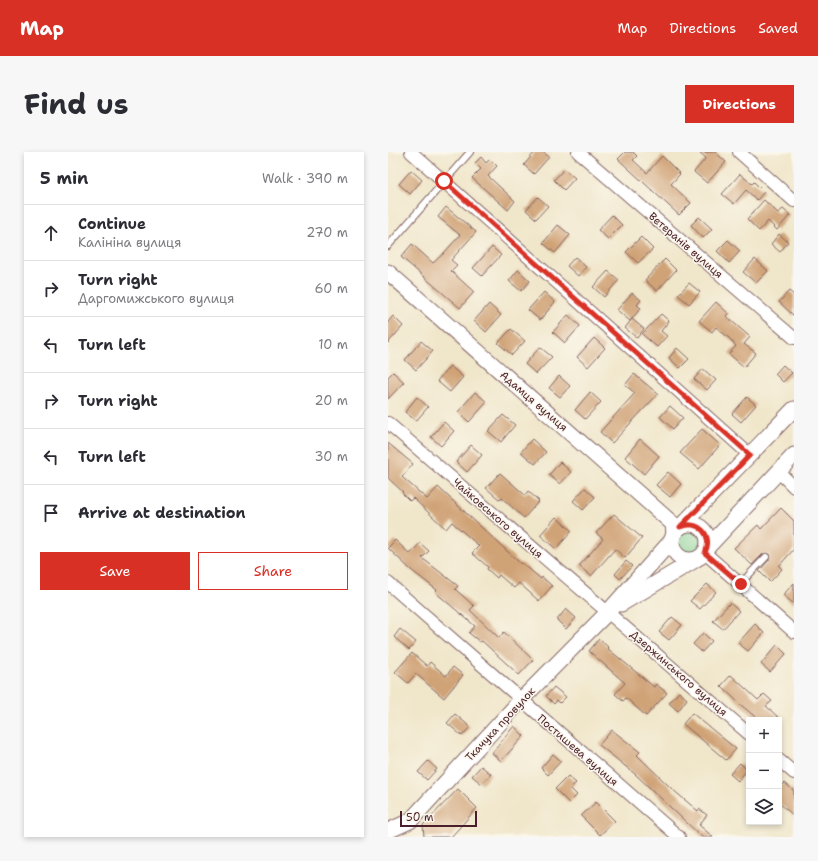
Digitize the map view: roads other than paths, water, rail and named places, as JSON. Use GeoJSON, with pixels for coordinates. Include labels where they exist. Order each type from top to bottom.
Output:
{"type":"FeatureCollection","features":[{"type":"Feature","properties":{"kind":"street"},"geometry":{"type":"LineString","coordinates":[[412,152],[750,455]]}},
{"type":"Feature","properties":{"kind":"street","name":"Ветеранів вулиця"},"geometry":{"type":"LineString","coordinates":[[578,152],[794,338]]}},
{"type":"Feature","properties":{"kind":"street"},"geometry":{"type":"LineString","coordinates":[[739,152],[794,201]]}},
{"type":"Feature","properties":{"kind":"street","name":"Адамця вулиця"},"geometry":{"type":"LineString","coordinates":[[388,272],[673,524],[675,533]]}},
{"type":"Feature","properties":{"kind":"street"},"geometry":{"type":"LineString","coordinates":[[608,612],[675,533],[794,409]]}},
{"type":"Feature","properties":{"kind":"street","name":"Чайковського вулиця"},"geometry":{"type":"LineString","coordinates":[[388,423],[608,612]]}},
{"type":"Feature","properties":{"kind":"street"},"geometry":{"type":"LineString","coordinates":[[608,612],[702,554],[794,455]]}},
{"type":"Feature","properties":{"kind":"street"},"geometry":{"type":"LineString","coordinates":[[778,472],[794,487]]}},
{"type":"Feature","properties":{"kind":"street"},"geometry":{"type":"LineString","coordinates":[[691,524],[701,528],[708,537],[702,554],[689,560],[678,556],[674,551],[675,533],[691,524]]}},
{"type":"Feature","properties":{"kind":"street"},"geometry":{"type":"LineString","coordinates":[[702,554],[741,584],[794,632]]}},
{"type":"Feature","properties":{"kind":"street","name":"Постишева вулиця"},"geometry":{"type":"LineString","coordinates":[[388,583],[679,837]]}},
{"type":"Feature","properties":{"kind":"street","name":"Ткачука провулок"},"geometry":{"type":"LineString","coordinates":[[388,831],[410,821],[521,700],[608,612]]}},
{"type":"Feature","properties":{"kind":"street","name":"Дзержинського вулиця"},"geometry":{"type":"LineString","coordinates":[[608,612],[746,731]]}},
{"type":"Feature","properties":{"kind":"street"},"geometry":{"type":"LineString","coordinates":[[782,763],[794,773]]}},
{"type":"Feature","properties":{"kind":"street"},"geometry":{"type":"LineString","coordinates":[[398,837],[410,821]]}},
{"type":"Feature","properties":{"kind":"lane"},"geometry":{"type":"LineString","coordinates":[[388,246],[470,152]]}},
{"type":"Feature","properties":{"kind":"lane"},"geometry":{"type":"LineString","coordinates":[[741,584],[766,557]]}}]}
